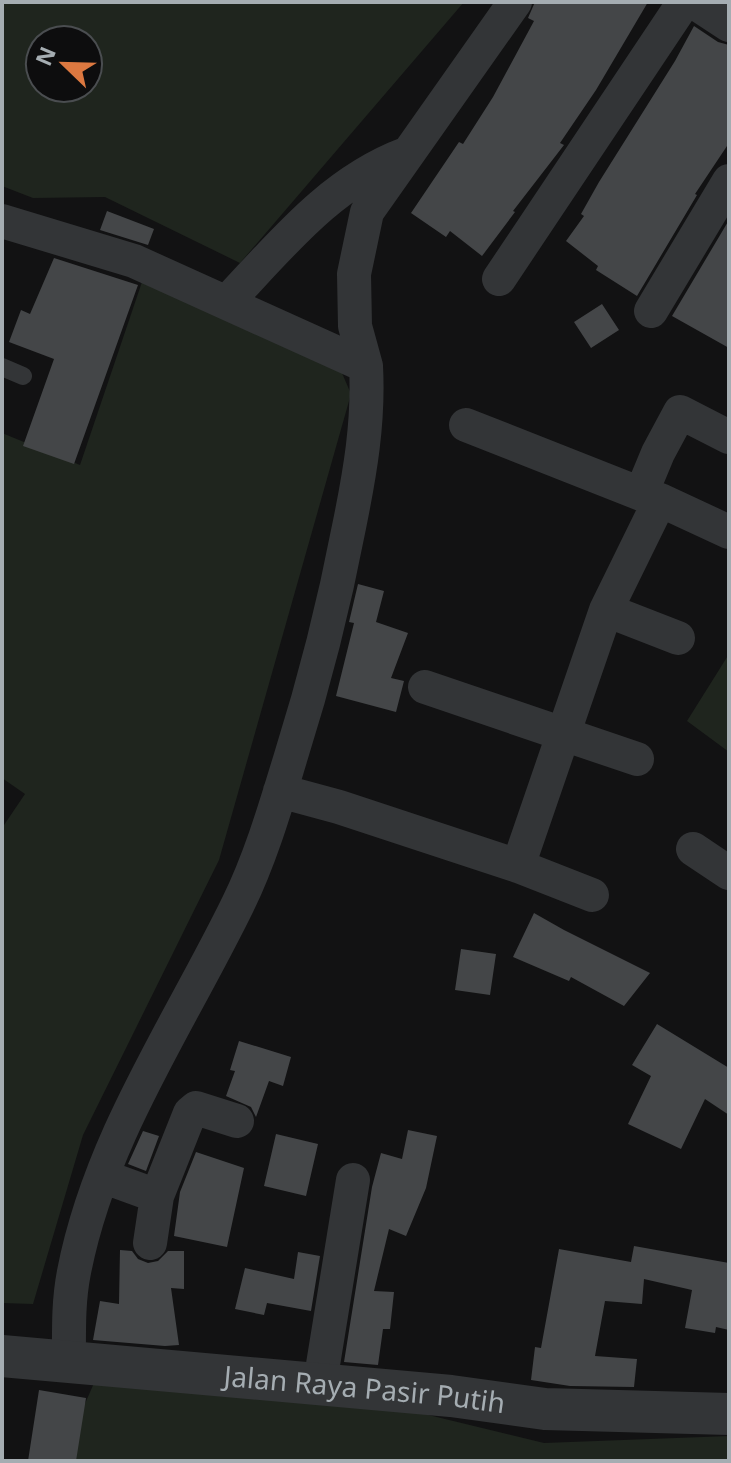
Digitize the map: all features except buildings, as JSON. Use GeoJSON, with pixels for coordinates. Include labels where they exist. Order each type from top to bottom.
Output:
{"type":"FeatureCollection","features":[{"type":"Feature","properties":{"kind":"street"},"geometry":{"type":"LineString","coordinates":[[69,1362],[68,1316],[73,1274],[85,1225],[110,1151],[240,900],[309,701],[337,592],[363,458],[368,407],[366,366],[355,326],[354,274],[367,212],[515,2]]}},
{"type":"Feature","properties":{"kind":"street"},"geometry":{"type":"LineString","coordinates":[[499,279],[684,2]]}},
{"type":"Feature","properties":{"kind":"street"},"geometry":{"type":"LineString","coordinates":[[694,2],[729,25]]}},
{"type":"Feature","properties":{"kind":"street"},"geometry":{"type":"LineString","coordinates":[[228,301],[312,211],[379,164],[410,153]]}},
{"type":"Feature","properties":{"kind":"street"},"geometry":{"type":"LineString","coordinates":[[651,311],[729,181]]}},
{"type":"Feature","properties":{"kind":"street"},"geometry":{"type":"LineString","coordinates":[[2,221],[134,261],[366,366]]}},
{"type":"Feature","properties":{"kind":"street"},"geometry":{"type":"LineString","coordinates":[[518,866],[606,610],[650,497],[658,453],[680,412],[729,437]]}},
{"type":"Feature","properties":{"kind":"street"},"geometry":{"type":"LineString","coordinates":[[466,425],[650,497],[729,532]]}},
{"type":"Feature","properties":{"kind":"street"},"geometry":{"type":"LineString","coordinates":[[606,610],[678,638]]}},
{"type":"Feature","properties":{"kind":"street"},"geometry":{"type":"LineString","coordinates":[[425,687],[637,759]]}},
{"type":"Feature","properties":{"kind":"street"},"geometry":{"type":"LineString","coordinates":[[280,791],[339,807],[518,866],[592,895]]}},
{"type":"Feature","properties":{"kind":"street"},"geometry":{"type":"LineString","coordinates":[[693,849],[729,873]]}},
{"type":"Feature","properties":{"kind":"street"},"geometry":{"type":"LineString","coordinates":[[150,1243],[157,1196],[190,1113],[196,1108],[203,1109],[237,1121]]}},
{"type":"Feature","properties":{"kind":"street"},"geometry":{"type":"LineString","coordinates":[[102,1176],[157,1196]]}},
{"type":"Feature","properties":{"kind":"street"},"geometry":{"type":"LineString","coordinates":[[320,1383],[353,1180]]}},
{"type":"Feature","properties":{"kind":"street","name":"Jalan Raya Pasir Putih"},"geometry":{"type":"LineString","coordinates":[[2,1356],[320,1383],[545,1409],[729,1414]]}},
{"type":"Feature","properties":{"kind":"lane"},"geometry":{"type":"LineString","coordinates":[[2,367],[23,376]]}},
{"type":"Feature","properties":{"kind":"shaded area"},"geometry":{"type":"Polygon","coordinates":[[[2,2],[464,2],[240,263],[105,197],[33,198],[2,186],[2,2]]]}},
{"type":"Feature","properties":{"kind":"shaded area"},"geometry":{"type":"Polygon","coordinates":[[[144,276],[333,352],[351,394],[219,860],[83,1135],[33,1304],[2,1303],[2,828],[25,794],[2,778],[2,433],[80,465],[144,276]]]}},
{"type":"Feature","properties":{"kind":"shaded area"},"geometry":{"type":"Polygon","coordinates":[[[729,654],[729,752],[687,721],[729,654]]]}},
{"type":"Feature","properties":{"kind":"shaded area"},"geometry":{"type":"Polygon","coordinates":[[[94,1383],[346,1395],[544,1443],[729,1436],[729,1461],[60,1461],[94,1383]]]}}]}
